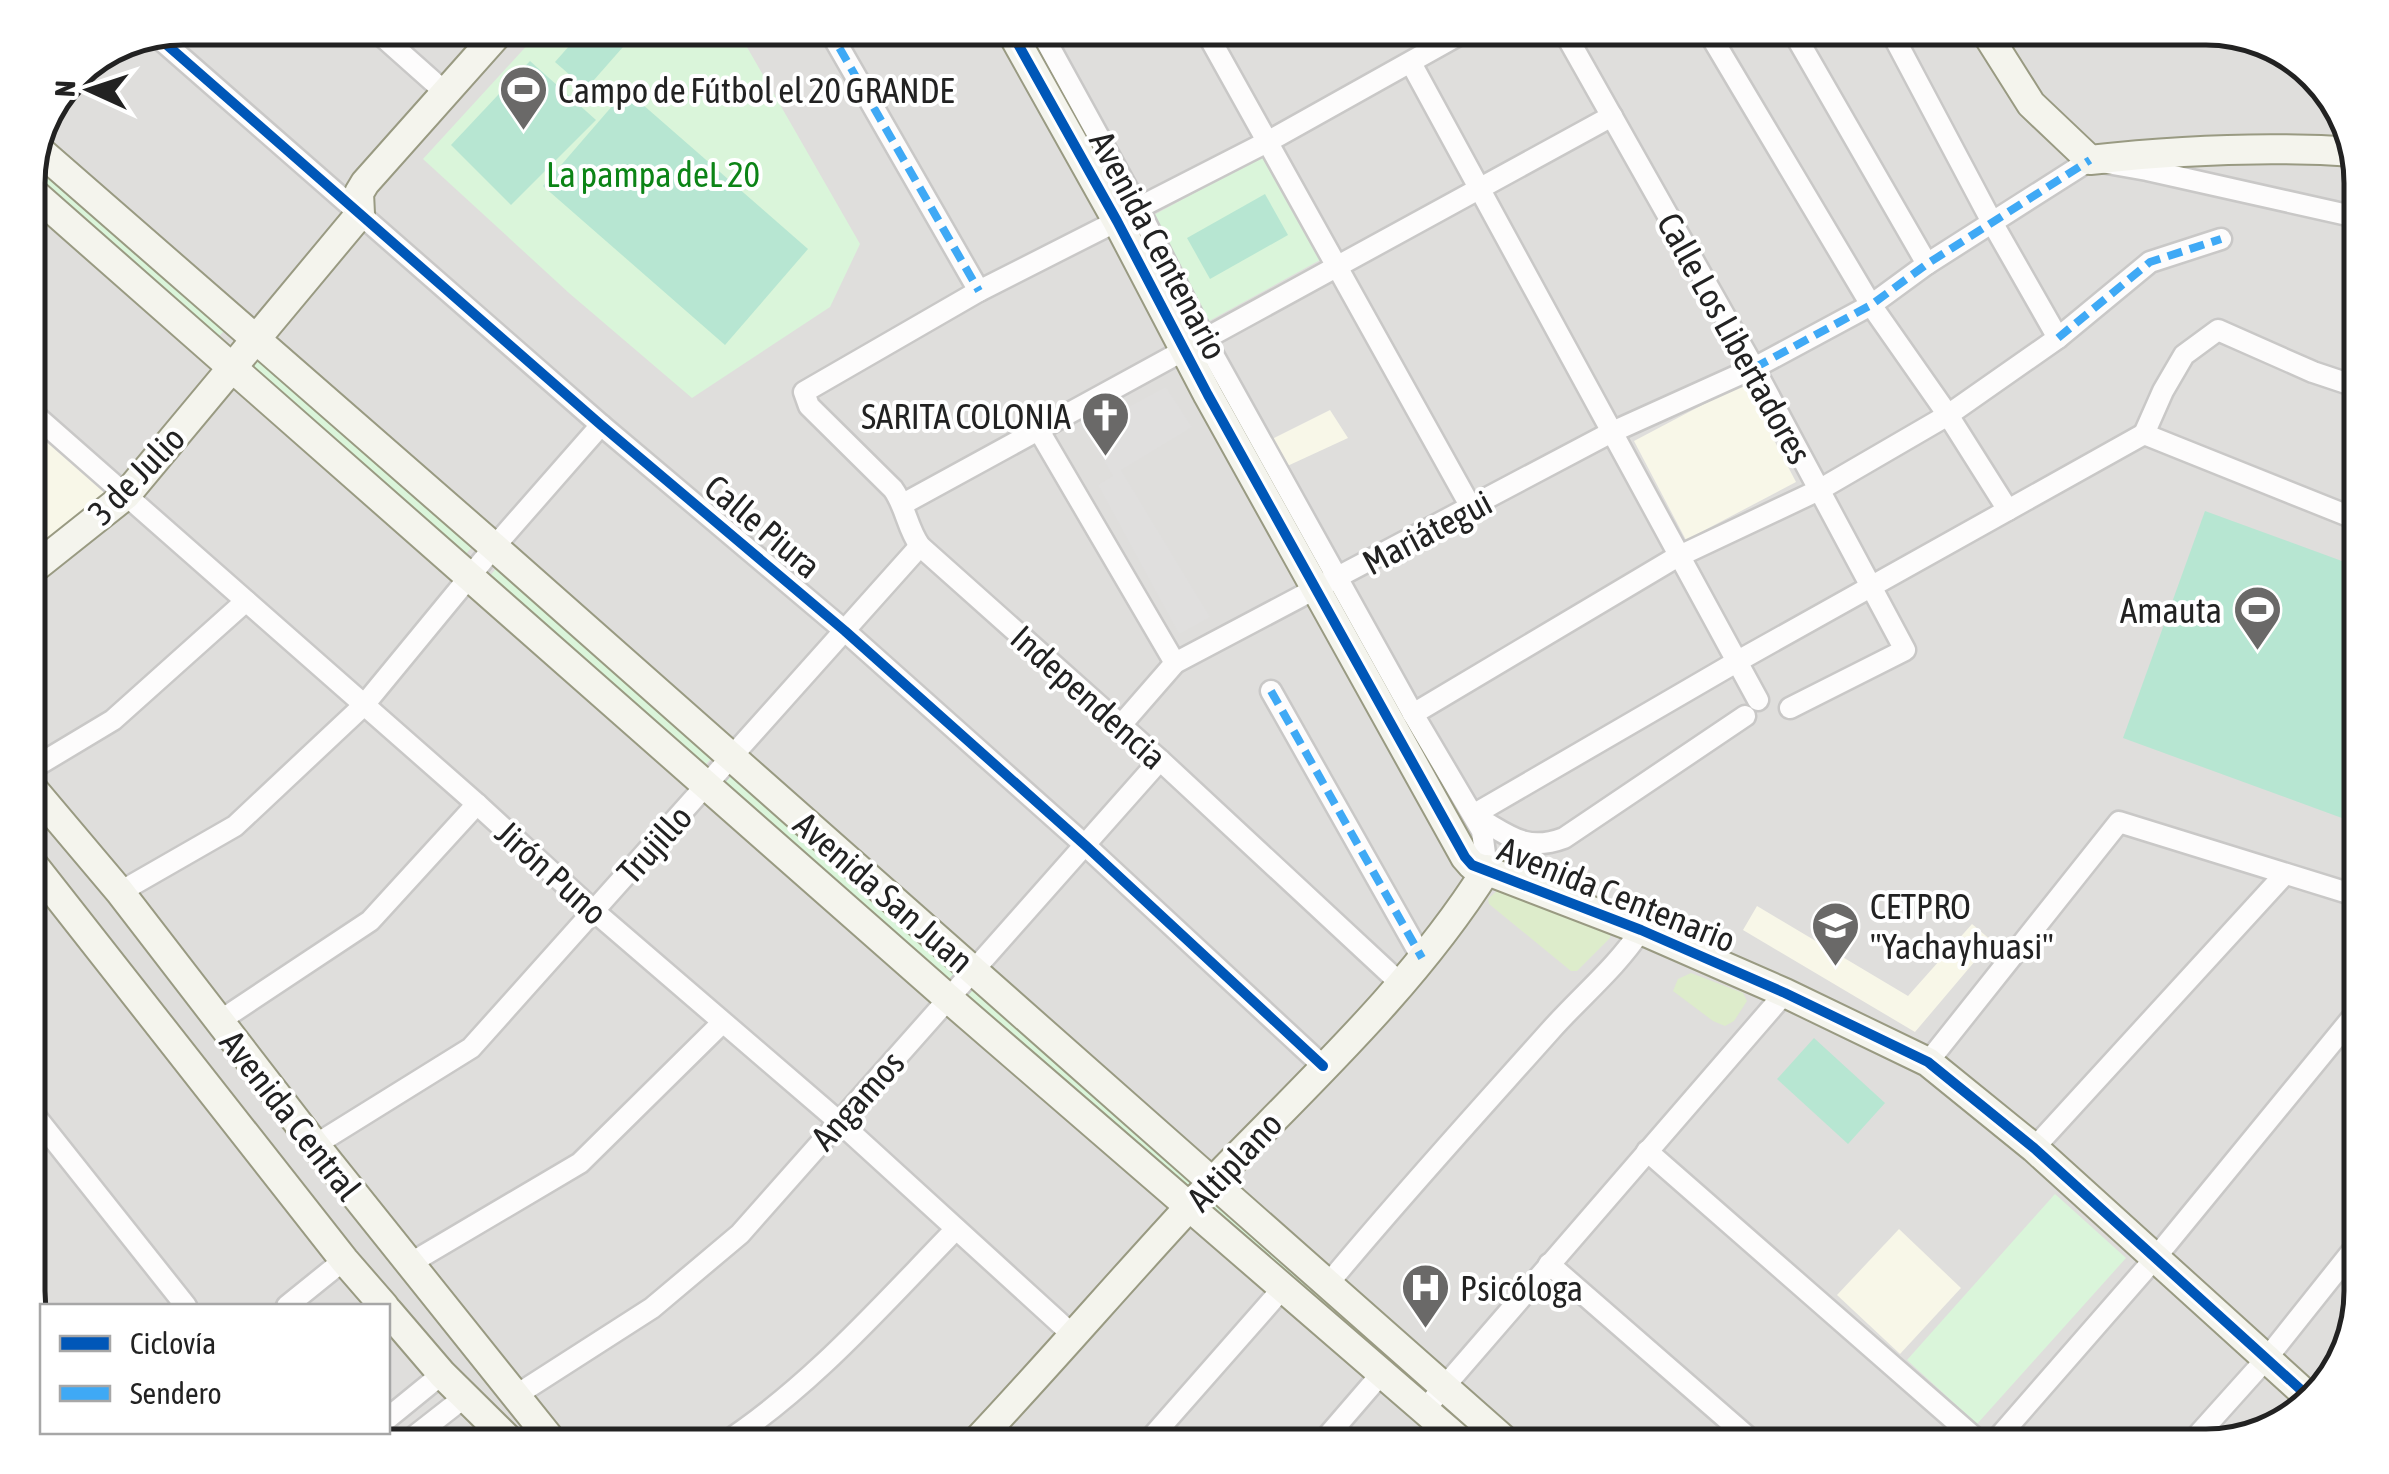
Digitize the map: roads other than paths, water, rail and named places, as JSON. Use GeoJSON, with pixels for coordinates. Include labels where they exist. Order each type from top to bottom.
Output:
{"type":"FeatureCollection","features":[{"type":"Feature","properties":{"kind":"main road","name":"3 de Julio"},"geometry":{"type":"LineString","coordinates":[[45,559],[126,495],[360,214],[359,193],[365,183],[488,45]]}},
{"type":"Feature","properties":{"kind":"main road","name":"Avenida Centenario"},"geometry":{"type":"LineString","coordinates":[[1020,45],[1128,215],[1327,583],[1458,848],[1472,864],[1642,930],[1928,1062],[2034,1148],[2301,1389]]}},
{"type":"Feature","properties":{"kind":"main road"},"geometry":{"type":"LineString","coordinates":[[1993,45],[2031,104],[2090,160],[2191,150],[2288,147],[2340,151]]}},
{"type":"Feature","properties":{"kind":"main road","name":"Avenida San Juan"},"geometry":{"type":"LineString","coordinates":[[48,159],[494,547],[1492,1429]]}},
{"type":"Feature","properties":{"kind":"main road","name":"Avenida San Juan"},"geometry":{"type":"LineString","coordinates":[[45,203],[949,999],[1446,1429]]}},
{"type":"Feature","properties":{"kind":"main road","name":"Avenida Central"},"geometry":{"type":"LineString","coordinates":[[45,802],[120,892],[315,1146],[542,1429]]}},
{"type":"Feature","properties":{"kind":"main road","name":"Altiplano"},"geometry":{"type":"LineString","coordinates":[[988,1429],[1212,1182],[1400,984],[1487,869]]}},
{"type":"Feature","properties":{"kind":"main road","name":"Avenida Central"},"geometry":{"type":"LineString","coordinates":[[45,880],[382,1304]]}},
{"type":"Feature","properties":{"kind":"main road","name":"Avenida Central"},"geometry":{"type":"LineString","coordinates":[[390,1314],[442,1374],[498,1429]]}},
{"type":"Feature","properties":{"kind":"street"},"geometry":{"type":"LineString","coordinates":[[391,45],[446,93]]}},
{"type":"Feature","properties":{"kind":"street"},"geometry":{"type":"LineString","coordinates":[[838,45],[979,291],[1269,141],[1411,62],[1429,45]]}},
{"type":"Feature","properties":{"kind":"street","name":"Avenida Centenario"},"geometry":{"type":"LineString","coordinates":[[1047,45],[1128,215]]}},
{"type":"Feature","properties":{"kind":"street"},"geometry":{"type":"LineString","coordinates":[[1214,45],[1340,265],[1472,509]]}},
{"type":"Feature","properties":{"kind":"street","name":"Calle Los Libertadores"},"geometry":{"type":"LineString","coordinates":[[1572,45],[1754,368],[1905,650],[1790,708]]}},
{"type":"Feature","properties":{"kind":"street"},"geometry":{"type":"LineString","coordinates":[[1716,45],[1872,304],[2008,510]]}},
{"type":"Feature","properties":{"kind":"street"},"geometry":{"type":"LineString","coordinates":[[1801,45],[1927,264]]}},
{"type":"Feature","properties":{"kind":"street"},"geometry":{"type":"LineString","coordinates":[[1898,45],[2058,338]]}},
{"type":"Feature","properties":{"kind":"street","name":"Calle Piura"},"geometry":{"type":"LineString","coordinates":[[168,46],[601,425],[845,631],[1086,846],[1323,1066]]}},
{"type":"Feature","properties":{"kind":"street"},"geometry":{"type":"LineString","coordinates":[[1411,62],[1477,190],[1738,661],[1752,708],[1564,838],[1538,846],[1525,844],[1473,815]]}},
{"type":"Feature","properties":{"kind":"street"},"geometry":{"type":"LineString","coordinates":[[903,504],[1612,116]]}},
{"type":"Feature","properties":{"kind":"street"},"geometry":{"type":"LineString","coordinates":[[2090,160],[2344,214]]}},
{"type":"Feature","properties":{"kind":"street","name":"Mariátegui"},"geometry":{"type":"LineString","coordinates":[[1121,726],[1175,663],[1612,432],[1754,368],[1872,304],[1927,264],[2090,160]]}},
{"type":"Feature","properties":{"kind":"street"},"geometry":{"type":"LineString","coordinates":[[1413,714],[1680,556],[1819,490],[1948,414],[2058,338],[2150,262],[2221,239]]}},
{"type":"Feature","properties":{"kind":"street","name":"Independencia"},"geometry":{"type":"LineString","coordinates":[[979,291],[804,392],[808,406],[880,474],[903,504],[912,535],[920,546],[1160,760],[1400,984]]}},
{"type":"Feature","properties":{"kind":"street"},"geometry":{"type":"LineString","coordinates":[[1473,815],[1738,661],[2144,434],[2162,390],[2184,355],[2218,330],[2344,382]]}},
{"type":"Feature","properties":{"kind":"street","name":"Jirón Puno"},"geometry":{"type":"LineString","coordinates":[[45,423],[594,911],[838,1120],[1075,1337]]}},
{"type":"Feature","properties":{"kind":"street"},"geometry":{"type":"LineString","coordinates":[[120,892],[234,826],[364,705],[601,425]]}},
{"type":"Feature","properties":{"kind":"street"},"geometry":{"type":"LineString","coordinates":[[1038,429],[1175,663]]}},
{"type":"Feature","properties":{"kind":"street"},"geometry":{"type":"LineString","coordinates":[[2144,434],[2344,514]]}},
{"type":"Feature","properties":{"kind":"street","name":"Trujillo"},"geometry":{"type":"LineString","coordinates":[[315,1146],[471,1048],[920,546]]}},
{"type":"Feature","properties":{"kind":"street","name":"Avenida Centenario"},"geometry":{"type":"LineString","coordinates":[[1327,583],[1413,714],[1473,815],[1482,832],[1487,869]]}},
{"type":"Feature","properties":{"kind":"street"},"geometry":{"type":"LineString","coordinates":[[45,761],[113,720],[246,601]]}},
{"type":"Feature","properties":{"kind":"street"},"geometry":{"type":"LineString","coordinates":[[1271,691],[1422,958]]}},
{"type":"Feature","properties":{"kind":"street","name":"Angamos"},"geometry":{"type":"LineString","coordinates":[[515,1396],[652,1308],[740,1234],[1160,760]]}},
{"type":"Feature","properties":{"kind":"street"},"geometry":{"type":"LineString","coordinates":[[218,1022],[370,921],[477,804]]}},
{"type":"Feature","properties":{"kind":"street"},"geometry":{"type":"LineString","coordinates":[[1928,1062],[2120,822],[2344,892]]}},
{"type":"Feature","properties":{"kind":"street"},"geometry":{"type":"LineString","coordinates":[[2034,1148],[2286,874]]}},
{"type":"Feature","properties":{"kind":"street"},"geometry":{"type":"LineString","coordinates":[[1328,1284],[1431,1161],[1584,993],[1625,954],[1642,930]]}},
{"type":"Feature","properties":{"kind":"street"},"geometry":{"type":"LineString","coordinates":[[1424,1410],[1785,993]]}},
{"type":"Feature","properties":{"kind":"street"},"geometry":{"type":"LineString","coordinates":[[408,1264],[580,1163],[722,1023]]}},
{"type":"Feature","properties":{"kind":"street"},"geometry":{"type":"LineString","coordinates":[[2007,1429],[2156,1257],[2344,1030]]}},
{"type":"Feature","properties":{"kind":"street"},"geometry":{"type":"LineString","coordinates":[[45,1129],[184,1304]]}},
{"type":"Feature","properties":{"kind":"street"},"geometry":{"type":"LineString","coordinates":[[1647,1151],[1965,1429]]}},
{"type":"Feature","properties":{"kind":"street"},"geometry":{"type":"LineString","coordinates":[[748,1429],[817,1373],[956,1229]]}},
{"type":"Feature","properties":{"kind":"street"},"geometry":{"type":"LineString","coordinates":[[289,1304],[344,1260]]}},
{"type":"Feature","properties":{"kind":"street"},"geometry":{"type":"LineString","coordinates":[[2203,1429],[2344,1262]]}},
{"type":"Feature","properties":{"kind":"street"},"geometry":{"type":"LineString","coordinates":[[1549,1264],[1738,1429]]}},
{"type":"Feature","properties":{"kind":"street"},"geometry":{"type":"LineString","coordinates":[[1159,1429],[1283,1288]]}},
{"type":"Feature","properties":{"kind":"street"},"geometry":{"type":"LineString","coordinates":[[1333,1429],[1382,1373]]}},
{"type":"Feature","properties":{"kind":"street"},"geometry":{"type":"LineString","coordinates":[[390,1416],[442,1374]]}},
{"type":"Feature","properties":{"kind":"street"},"geometry":{"type":"LineString","coordinates":[[424,1429],[466,1396]]}},
{"type":"Feature","properties":{"kind":"place","name":"Campo de Fútbol el 20 GRANDE"},"geometry":{"type":"Point","coordinates":[523,132]}},
{"type":"Feature","properties":{"kind":"place","name":"SARITA COLONIA"},"geometry":{"type":"Point","coordinates":[1106,458]}},
{"type":"Feature","properties":{"kind":"place","name":"Amauta"},"geometry":{"type":"Point","coordinates":[2257,652]}},
{"type":"Feature","properties":{"kind":"place","name":"CETPRO \"Yachayhuasi\""},"geometry":{"type":"Point","coordinates":[1835,968]}},
{"type":"Feature","properties":{"kind":"place","name":"Psicóloga"},"geometry":{"type":"Point","coordinates":[1425,1330]}},
{"type":"Feature","properties":{"kind":"park label","name":"La pampa deL 20"},"geometry":{"type":"Point","coordinates":[653,174]}}]}
